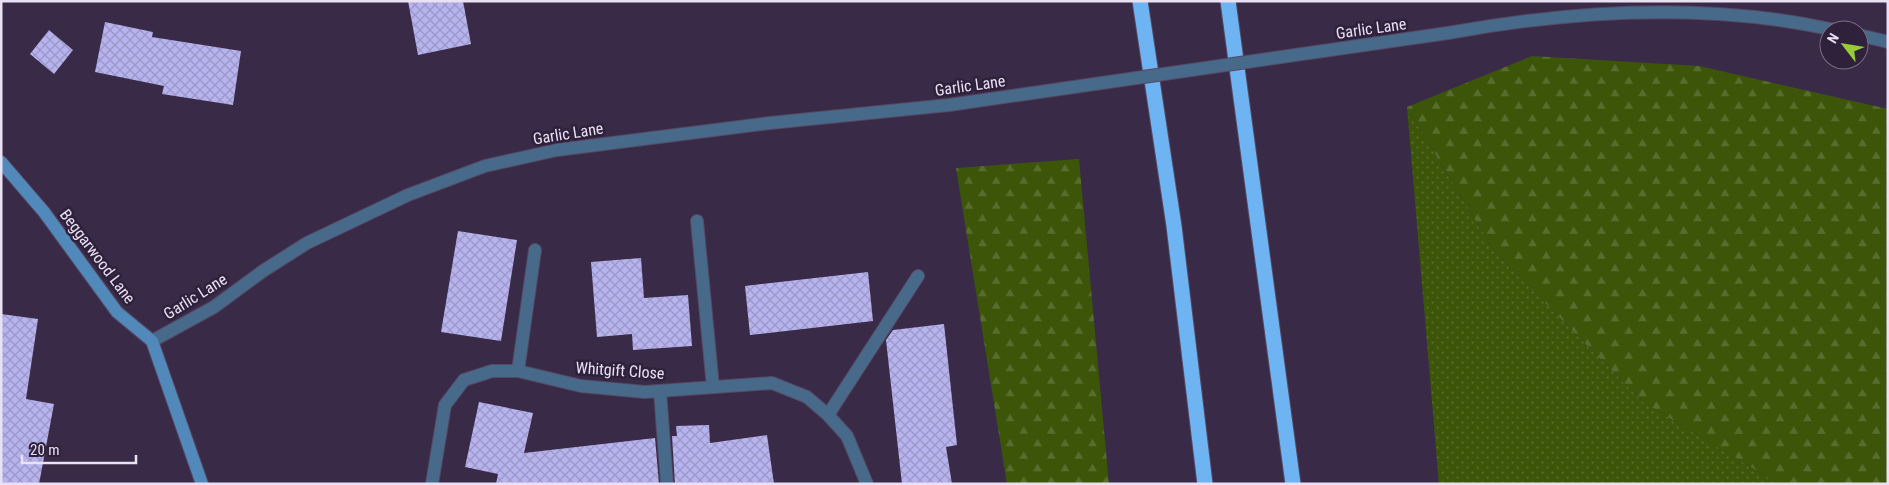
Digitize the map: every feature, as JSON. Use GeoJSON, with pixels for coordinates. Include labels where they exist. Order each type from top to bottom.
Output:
{"type":"FeatureCollection","features":[{"type":"Feature","properties":{"kind":"highway"},"geometry":{"type":"LineString","coordinates":[[1140,1],[1174,226],[1205,484]]}},
{"type":"Feature","properties":{"kind":"highway"},"geometry":{"type":"LineString","coordinates":[[1228,1],[1293,484]]}},
{"type":"Feature","properties":{"kind":"street","name":"Garlic Lane"},"geometry":{"type":"LineString","coordinates":[[152,341],[214,307],[263,271],[307,243],[408,195],[485,166],[557,150],[770,123],[949,105],[1559,17],[1702,12],[1799,22],[1819,26]]}},
{"type":"Feature","properties":{"kind":"street"},"geometry":{"type":"LineString","coordinates":[[1869,37],[1888,42]]}},
{"type":"Feature","properties":{"kind":"street","name":"Beggarwood Lane"},"geometry":{"type":"LineString","coordinates":[[1,162],[44,212],[118,312],[152,341]]}},
{"type":"Feature","properties":{"kind":"street"},"geometry":{"type":"LineString","coordinates":[[697,221],[713,387]]}},
{"type":"Feature","properties":{"kind":"street"},"geometry":{"type":"LineString","coordinates":[[518,371],[534,250]]}},
{"type":"Feature","properties":{"kind":"street"},"geometry":{"type":"LineString","coordinates":[[828,415],[918,276]]}},
{"type":"Feature","properties":{"kind":"street"},"geometry":{"type":"LineString","coordinates":[[152,341],[202,484]]}},
{"type":"Feature","properties":{"kind":"street","name":"Whitgift Close"},"geometry":{"type":"LineString","coordinates":[[432,484],[445,405],[464,380],[492,371],[518,371],[581,386],[645,392],[772,383],[807,398],[828,415],[847,436],[868,484]]}},
{"type":"Feature","properties":{"kind":"street"},"geometry":{"type":"LineString","coordinates":[[660,391],[667,484]]}},
{"type":"Feature","properties":{"kind":"green space"},"geometry":{"type":"Polygon","coordinates":[[[1532,56],[1699,66],[1888,109],[1888,484],[1779,484],[1643,402],[1494,251],[1407,107],[1532,56]]]}},
{"type":"Feature","properties":{"kind":"green space"},"geometry":{"type":"Polygon","coordinates":[[[1407,107],[1494,251],[1643,402],[1779,484],[1439,484],[1407,107]]]}},
{"type":"Feature","properties":{"kind":"green space"},"geometry":{"type":"Polygon","coordinates":[[[1079,159],[1109,484],[1007,484],[956,168],[1079,159]]]}},
{"type":"Feature","properties":{"kind":"building"},"geometry":{"type":"Polygon","coordinates":[[[408,1],[463,1],[471,44],[418,55],[408,1]]]}},
{"type":"Feature","properties":{"kind":"building"},"geometry":{"type":"Polygon","coordinates":[[[105,22],[153,32],[152,37],[241,51],[233,105],[162,94],[164,86],[95,72],[105,22]]]}},
{"type":"Feature","properties":{"kind":"building"},"geometry":{"type":"Polygon","coordinates":[[[49,30],[73,50],[54,74],[30,54],[49,30]]]}},
{"type":"Feature","properties":{"kind":"building"},"geometry":{"type":"Polygon","coordinates":[[[458,231],[517,240],[501,341],[441,332],[458,231]]]}},
{"type":"Feature","properties":{"kind":"building"},"geometry":{"type":"Polygon","coordinates":[[[641,258],[644,298],[688,295],[692,346],[633,350],[632,334],[597,337],[591,262],[641,258]]]}},
{"type":"Feature","properties":{"kind":"building"},"geometry":{"type":"Polygon","coordinates":[[[868,272],[873,321],[750,335],[745,286],[868,272]]]}},
{"type":"Feature","properties":{"kind":"building"},"geometry":{"type":"Polygon","coordinates":[[[1,314],[38,319],[26,399],[54,404],[39,484],[1,484],[1,314]]]}},
{"type":"Feature","properties":{"kind":"building"},"geometry":{"type":"Polygon","coordinates":[[[944,324],[957,445],[946,447],[952,484],[902,484],[886,340],[893,330],[944,324]]]}},
{"type":"Feature","properties":{"kind":"building"},"geometry":{"type":"Polygon","coordinates":[[[479,402],[533,413],[524,453],[655,438],[659,484],[496,484],[498,474],[465,467],[479,402]]]}},
{"type":"Feature","properties":{"kind":"building"},"geometry":{"type":"Polygon","coordinates":[[[709,425],[710,443],[767,435],[774,484],[675,484],[672,436],[677,436],[676,426],[709,425]]]}}]}
